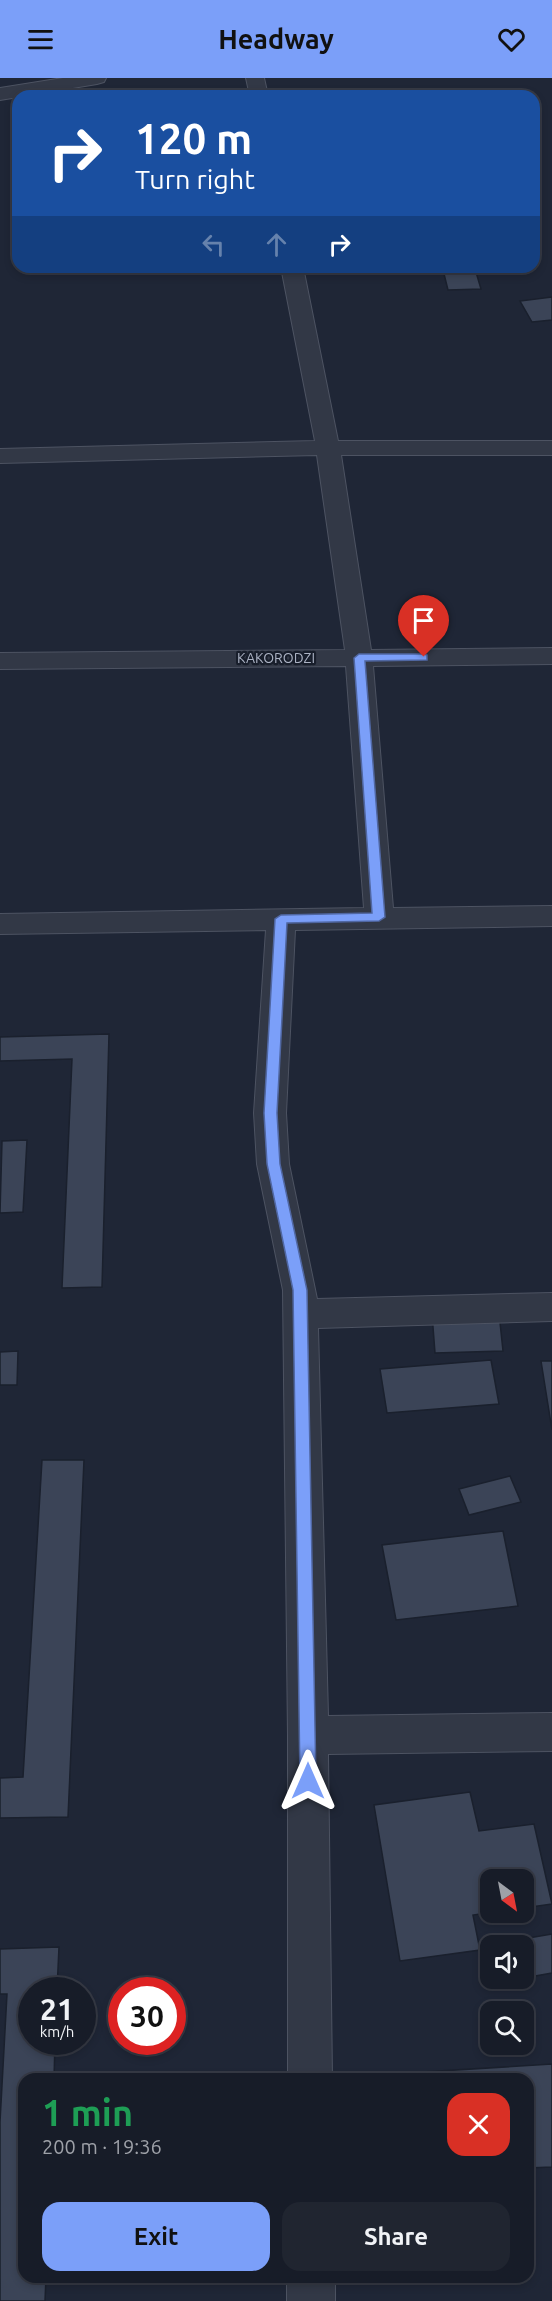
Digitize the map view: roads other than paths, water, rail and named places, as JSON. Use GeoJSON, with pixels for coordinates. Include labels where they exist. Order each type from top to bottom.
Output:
{"type":"FeatureCollection","features":[{"type":"Feature","properties":{"kind":"street"},"geometry":{"type":"LineString","coordinates":[[24,90],[97,78]]}},
{"type":"Feature","properties":{"kind":"street"},"geometry":{"type":"LineString","coordinates":[[293,273],[328,448],[359,658],[379,917]]}},
{"type":"Feature","properties":{"kind":"street"},"geometry":{"type":"LineString","coordinates":[[0,456],[328,448],[552,448]]}},
{"type":"Feature","properties":{"kind":"street","name":"KAKORODZI"},"geometry":{"type":"LineString","coordinates":[[0,661],[552,656]]}},
{"type":"Feature","properties":{"kind":"street"},"geometry":{"type":"LineString","coordinates":[[0,924],[552,916]]}},
{"type":"Feature","properties":{"kind":"street"},"geometry":{"type":"LineString","coordinates":[[281,919],[270,1113],[273,1164],[300,1290],[308,1735],[310,2073]]}},
{"type":"Feature","properties":{"kind":"street"},"geometry":{"type":"LineString","coordinates":[[300,1314],[552,1307]]}},
{"type":"Feature","properties":{"kind":"street"},"geometry":{"type":"LineString","coordinates":[[308,1735],[552,1732]]}},
{"type":"Feature","properties":{"kind":"street"},"geometry":{"type":"LineString","coordinates":[[311,2283],[311,2301]]}}]}
